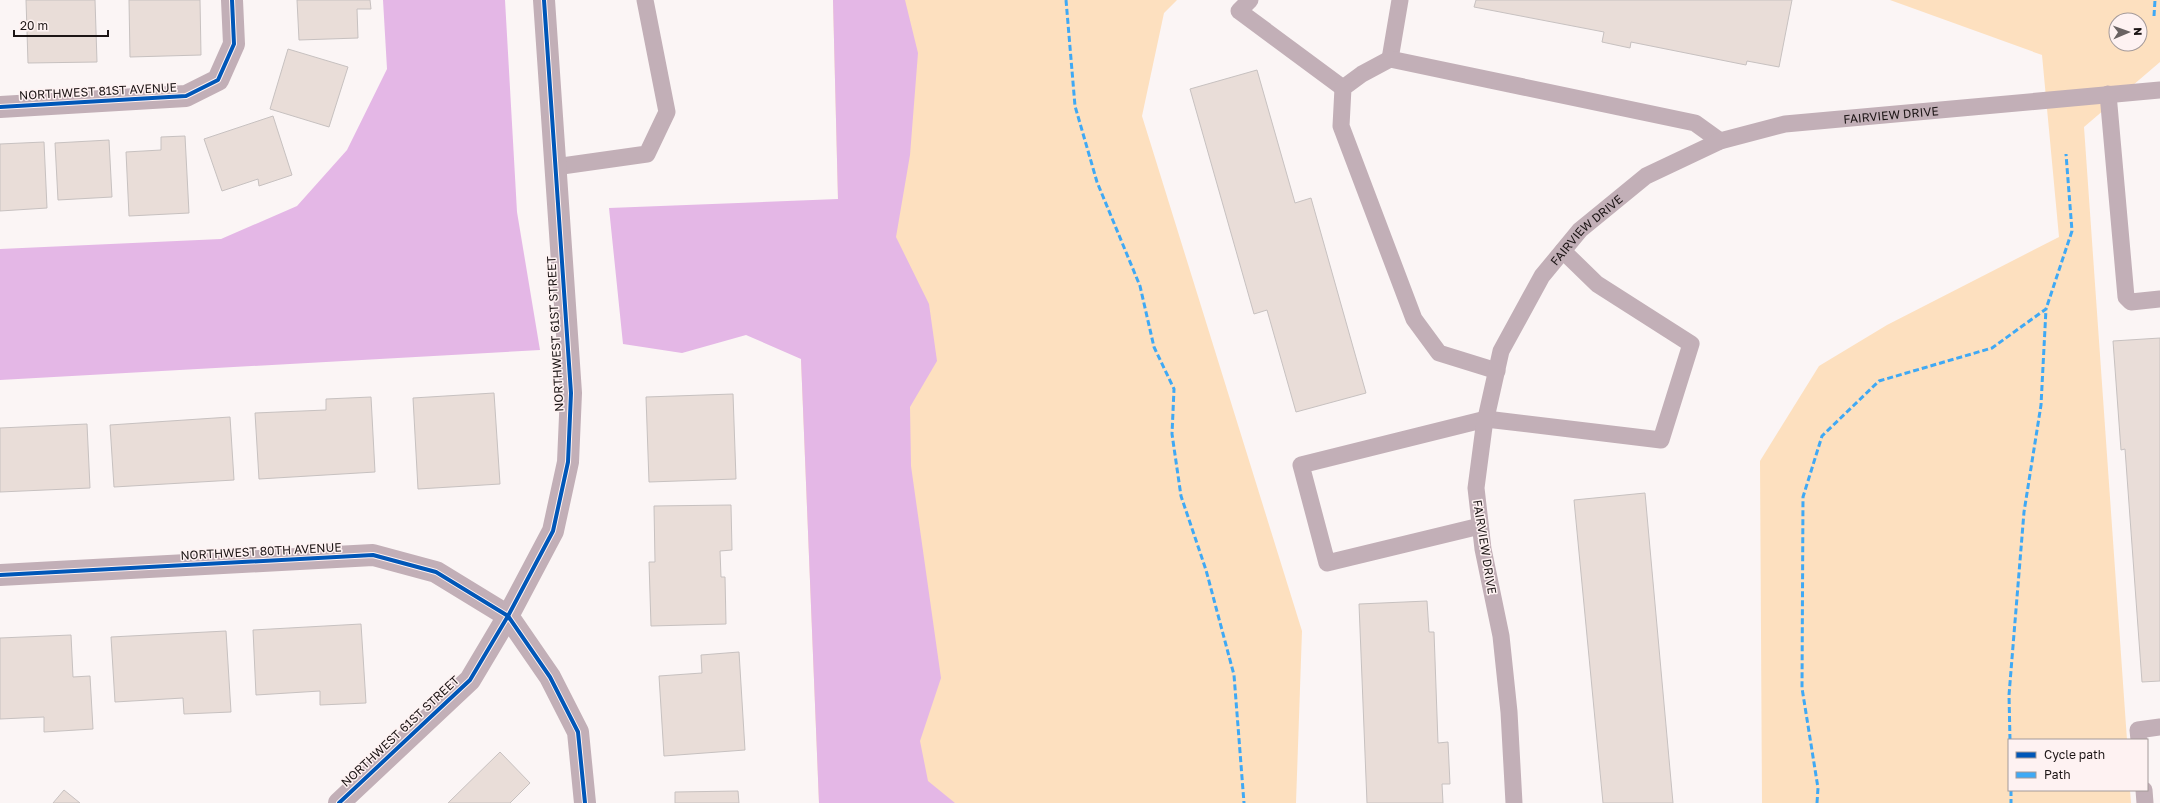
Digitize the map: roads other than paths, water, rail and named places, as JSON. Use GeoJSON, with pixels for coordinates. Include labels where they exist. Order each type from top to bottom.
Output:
{"type":"FeatureCollection","features":[{"type":"Feature","properties":{"kind":"street","name":"NORTHWEST 81ST AVENUE"},"geometry":{"type":"LineString","coordinates":[[0,107],[186,96],[218,80],[234,44],[232,0]]}},
{"type":"Feature","properties":{"kind":"street","name":"NORTHWEST 61ST STREET"},"geometry":{"type":"LineString","coordinates":[[339,803],[470,680],[508,616],[553,531],[568,462],[570,394],[544,0]]}},
{"type":"Feature","properties":{"kind":"street","name":"NORTHWEST 80TH AVENUE"},"geometry":{"type":"LineString","coordinates":[[0,574],[373,555],[436,572],[508,616]]}},
{"type":"Feature","properties":{"kind":"street"},"geometry":{"type":"LineString","coordinates":[[508,616],[550,677],[578,732],[585,803]]}},
{"type":"Feature","properties":{"kind":"lane"},"geometry":{"type":"LineString","coordinates":[[555,167],[647,154],[667,112],[645,0]]}},
{"type":"Feature","properties":{"kind":"lane"},"geometry":{"type":"LineString","coordinates":[[1250,0],[1239,11],[1343,88]]}},
{"type":"Feature","properties":{"kind":"lane"},"geometry":{"type":"LineString","coordinates":[[1390,59],[1400,0]]}},
{"type":"Feature","properties":{"kind":"lane"},"geometry":{"type":"LineString","coordinates":[[1343,88],[1362,74],[1390,59],[1695,122],[1720,141]]}},
{"type":"Feature","properties":{"kind":"lane"},"geometry":{"type":"LineString","coordinates":[[1343,88],[1341,126],[1414,319],[1439,353],[1497,370]]}},
{"type":"Feature","properties":{"kind":"lane","name":"FAIRVIEW DRIVE"},"geometry":{"type":"LineString","coordinates":[[1514,803],[1509,712],[1501,636],[1480,526],[1476,488],[1486,419],[1501,351],[1542,276],[1580,230],[1646,176],[1720,141],[1785,124],[2160,90]]}},
{"type":"Feature","properties":{"kind":"lane"},"geometry":{"type":"LineString","coordinates":[[2108,94],[2126,297],[2131,302],[2160,299]]}},
{"type":"Feature","properties":{"kind":"lane"},"geometry":{"type":"LineString","coordinates":[[1480,526],[1327,563],[1301,465],[1486,419],[1660,440],[1691,344],[1597,284],[1563,250]]}},
{"type":"Feature","properties":{"kind":"lane"},"geometry":{"type":"LineString","coordinates":[[2139,739],[2138,730],[2160,728]]}},
{"type":"Feature","properties":{"kind":"lane"},"geometry":{"type":"LineString","coordinates":[[2144,791],[2145,803]]}}]}
